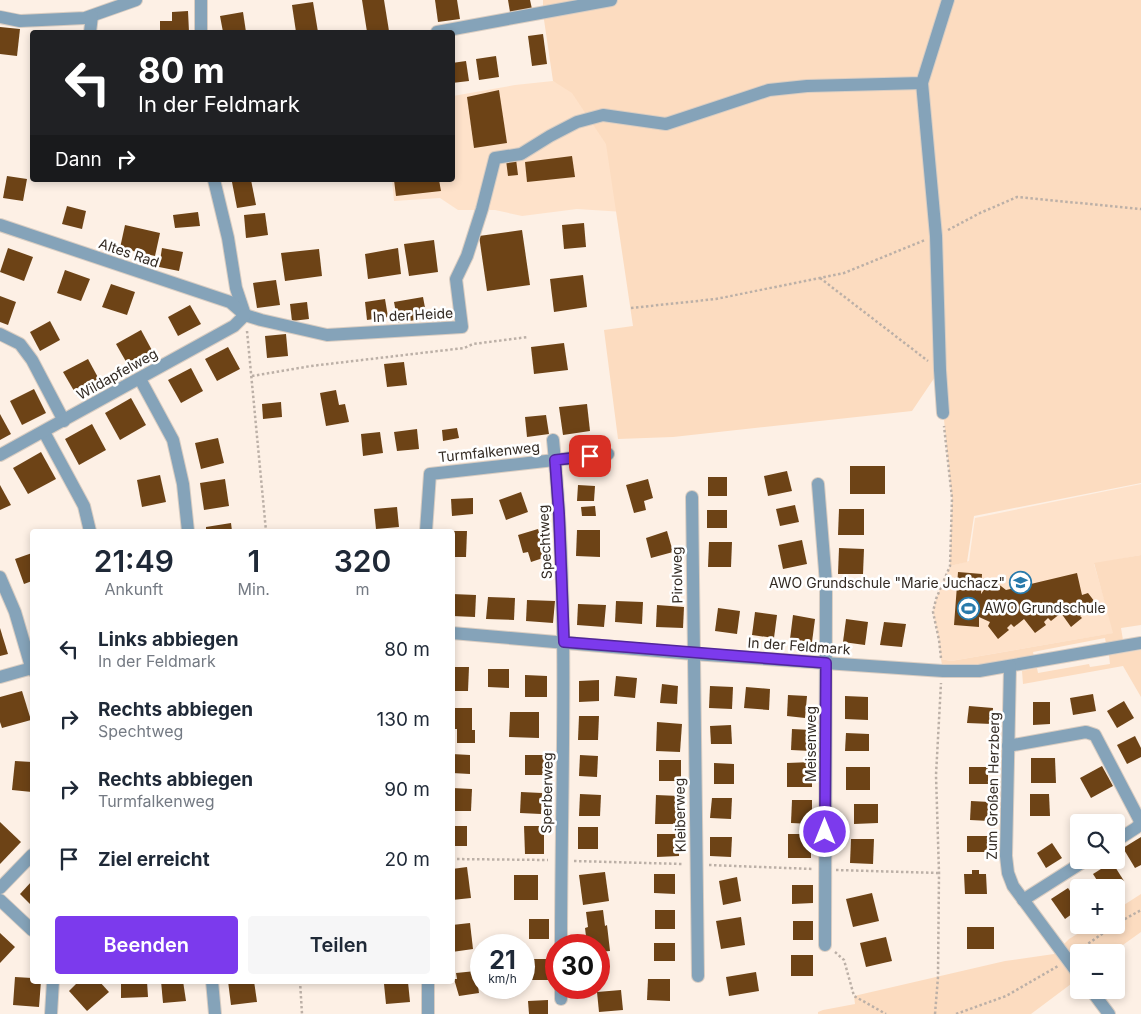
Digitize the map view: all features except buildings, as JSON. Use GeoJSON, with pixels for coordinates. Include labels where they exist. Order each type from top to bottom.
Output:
{"type":"FeatureCollection","features":[{"type":"Feature","properties":{"kind":"street"},"geometry":{"type":"LineString","coordinates":[[0,17],[20,21],[85,18],[136,0]]}},
{"type":"Feature","properties":{"kind":"street"},"geometry":{"type":"LineString","coordinates":[[201,0],[201,30]]}},
{"type":"Feature","properties":{"kind":"street"},"geometry":{"type":"LineString","coordinates":[[449,30],[610,0]]}},
{"type":"Feature","properties":{"kind":"street"},"geometry":{"type":"LineString","coordinates":[[943,413],[936,236],[922,83],[948,0]]}},
{"type":"Feature","properties":{"kind":"street"},"geometry":{"type":"LineString","coordinates":[[90,30],[92,16]]}},
{"type":"Feature","properties":{"kind":"street","name":"In der Heide"},"geometry":{"type":"LineString","coordinates":[[245,315],[327,335],[462,327],[456,279],[467,256],[482,209],[495,158],[521,154],[578,122],[603,116],[666,124],[769,90],[807,86],[922,83]]}},
{"type":"Feature","properties":{"kind":"street"},"geometry":{"type":"LineString","coordinates":[[214,182],[228,238],[236,288],[245,315]]}},
{"type":"Feature","properties":{"kind":"street","name":"Altes Rad"},"geometry":{"type":"LineString","coordinates":[[0,225],[230,302],[245,315]]}},
{"type":"Feature","properties":{"kind":"street","name":"Wildapfelweg"},"geometry":{"type":"LineString","coordinates":[[0,455],[234,326],[245,315]]}},
{"type":"Feature","properties":{"kind":"street"},"geometry":{"type":"LineString","coordinates":[[0,334],[20,344],[32,360],[64,421]]}},
{"type":"Feature","properties":{"kind":"street"},"geometry":{"type":"LineString","coordinates":[[140,379],[173,440],[183,484],[188,529]]}},
{"type":"Feature","properties":{"kind":"street"},"geometry":{"type":"LineString","coordinates":[[44,432],[84,506],[90,529]]}},
{"type":"Feature","properties":{"kind":"street","name":"Spechtweg"},"geometry":{"type":"LineString","coordinates":[[553,440],[559,514],[564,642]]}},
{"type":"Feature","properties":{"kind":"street","name":"Turmfalkenweg"},"geometry":{"type":"LineString","coordinates":[[426,529],[430,474],[608,454]]}},
{"type":"Feature","properties":{"kind":"street","name":"Meisenweg"},"geometry":{"type":"LineString","coordinates":[[818,484],[826,583],[825,945]]}},
{"type":"Feature","properties":{"kind":"street","name":"Pirolweg"},"geometry":{"type":"LineString","coordinates":[[692,497],[693,654]]}},
{"type":"Feature","properties":{"kind":"street"},"geometry":{"type":"LineString","coordinates":[[0,577],[15,612],[30,662]]}},
{"type":"Feature","properties":{"kind":"street","name":"In der Feldmark"},"geometry":{"type":"LineString","coordinates":[[455,633],[693,654],[943,672],[979,671],[1141,644]]}},
{"type":"Feature","properties":{"kind":"street","name":"Sperberweg"},"geometry":{"type":"LineString","coordinates":[[561,934],[564,642]]}},
{"type":"Feature","properties":{"kind":"street","name":"Kleiberweg"},"geometry":{"type":"LineString","coordinates":[[693,654],[698,976]]}},
{"type":"Feature","properties":{"kind":"street","name":"Zum Großen Herzberg"},"geometry":{"type":"LineString","coordinates":[[1010,666],[1006,856],[1008,873],[1012,886],[1070,963]]}},
{"type":"Feature","properties":{"kind":"street"},"geometry":{"type":"LineString","coordinates":[[0,676],[30,669]]}},
{"type":"Feature","properties":{"kind":"street"},"geometry":{"type":"LineString","coordinates":[[1008,746],[1086,732],[1095,735],[1139,819],[1140,824],[1125,835]]}},
{"type":"Feature","properties":{"kind":"street"},"geometry":{"type":"LineString","coordinates":[[0,888],[30,857]]}},
{"type":"Feature","properties":{"kind":"street"},"geometry":{"type":"LineString","coordinates":[[1022,900],[1072,869]]}},
{"type":"Feature","properties":{"kind":"street"},"geometry":{"type":"LineString","coordinates":[[0,900],[30,928]]}},
{"type":"Feature","properties":{"kind":"street"},"geometry":{"type":"LineString","coordinates":[[50,1014],[53,984]]}},
{"type":"Feature","properties":{"kind":"street"},"geometry":{"type":"LineString","coordinates":[[212,984],[215,1014]]}},
{"type":"Feature","properties":{"kind":"street"},"geometry":{"type":"LineString","coordinates":[[428,984],[428,1014]]}},
{"type":"Feature","properties":{"kind":"street"},"geometry":{"type":"LineString","coordinates":[[1097,999],[1109,1014]]}},
{"type":"Feature","properties":{"kind":"path"},"geometry":{"type":"LineString","coordinates":[[630,308],[716,299],[844,273],[936,236],[1016,197],[1141,209]]}},
{"type":"Feature","properties":{"kind":"path"},"geometry":{"type":"LineString","coordinates":[[820,278],[940,370]]}},
{"type":"Feature","properties":{"kind":"path"},"geometry":{"type":"LineString","coordinates":[[245,315],[266,529]]}},
{"type":"Feature","properties":{"kind":"path"},"geometry":{"type":"LineString","coordinates":[[252,376],[311,366],[464,348],[473,344],[528,337]]}},
{"type":"Feature","properties":{"kind":"path"},"geometry":{"type":"LineString","coordinates":[[935,1014],[938,977],[939,873],[936,775],[943,672],[940,640],[933,612],[936,599],[950,566],[952,498],[943,413]]}},
{"type":"Feature","properties":{"kind":"path"},"geometry":{"type":"LineString","coordinates":[[1125,920],[1141,910]]}},
{"type":"Feature","properties":{"kind":"path"},"geometry":{"type":"LineString","coordinates":[[956,1014],[1006,996],[1052,970],[1103,934]]}},
{"type":"Feature","properties":{"kind":"path"},"geometry":{"type":"LineString","coordinates":[[825,945],[844,960],[854,996],[886,1014]]}},
{"type":"Feature","properties":{"kind":"path"},"geometry":{"type":"LineString","coordinates":[[300,984],[302,1014]]}},
{"type":"Feature","properties":{"kind":"shaded area"},"geometry":{"type":"Polygon","coordinates":[[[543,0],[1141,0],[1141,483],[974,516],[967,562],[950,566],[952,498],[939,371],[912,411],[673,437],[618,439],[604,330],[633,326],[606,144],[572,93],[553,81],[543,13],[543,0]]]}},
{"type":"Feature","properties":{"kind":"shaded area"},"geometry":{"type":"Polygon","coordinates":[[[553,81],[889,229],[577,209],[522,216],[495,210],[458,210],[440,198],[394,201],[392,182],[455,182],[455,96],[515,85],[553,81]]]}},
{"type":"Feature","properties":{"kind":"shaded area","name":"AWO Grundschule \"Marie Juchacz\""},"geometry":{"type":"Polygon","coordinates":[[[1141,484],[1141,555],[1094,564],[1114,633],[951,661],[941,659],[933,612],[936,599],[950,566],[969,561],[975,518],[1141,484]]]}},
{"type":"Feature","properties":{"kind":"shaded area"},"geometry":{"type":"Polygon","coordinates":[[[1141,555],[1141,625],[1121,628],[1123,640],[1106,644],[1105,638],[1033,652],[1034,657],[979,666],[942,665],[941,659],[951,661],[1113,633],[1094,563],[1141,555]]]}},
{"type":"Feature","properties":{"kind":"shaded area"},"geometry":{"type":"Polygon","coordinates":[[[1141,650],[1141,697],[1123,666],[1023,684],[1022,671],[1037,668],[1038,673],[1089,664],[1090,667],[1110,664],[1109,655],[1141,650]]]}},
{"type":"Feature","properties":{"kind":"shaded area"},"geometry":{"type":"Polygon","coordinates":[[[1141,894],[1141,932],[1124,944],[1070,944],[1070,985],[1031,1014],[818,1014],[818,1012],[823,1010],[855,1004],[854,996],[1005,961],[1054,954],[1069,939],[1077,934],[1125,934],[1125,904],[1141,894]]]}},
{"type":"Feature","properties":{"kind":"place","name":"AWO Grundschule \"Marie Juchacz\""},"geometry":{"type":"Point","coordinates":[1021,583]}},
{"type":"Feature","properties":{"kind":"place","name":"AWO Grundschule"},"geometry":{"type":"Point","coordinates":[968,608]}},
{"type":"Feature","properties":{"kind":"route"},"geometry":{"type":"LineString","coordinates":[[590,456],[555,460],[564,642],[693,654],[826,663],[825,832]]}}]}
